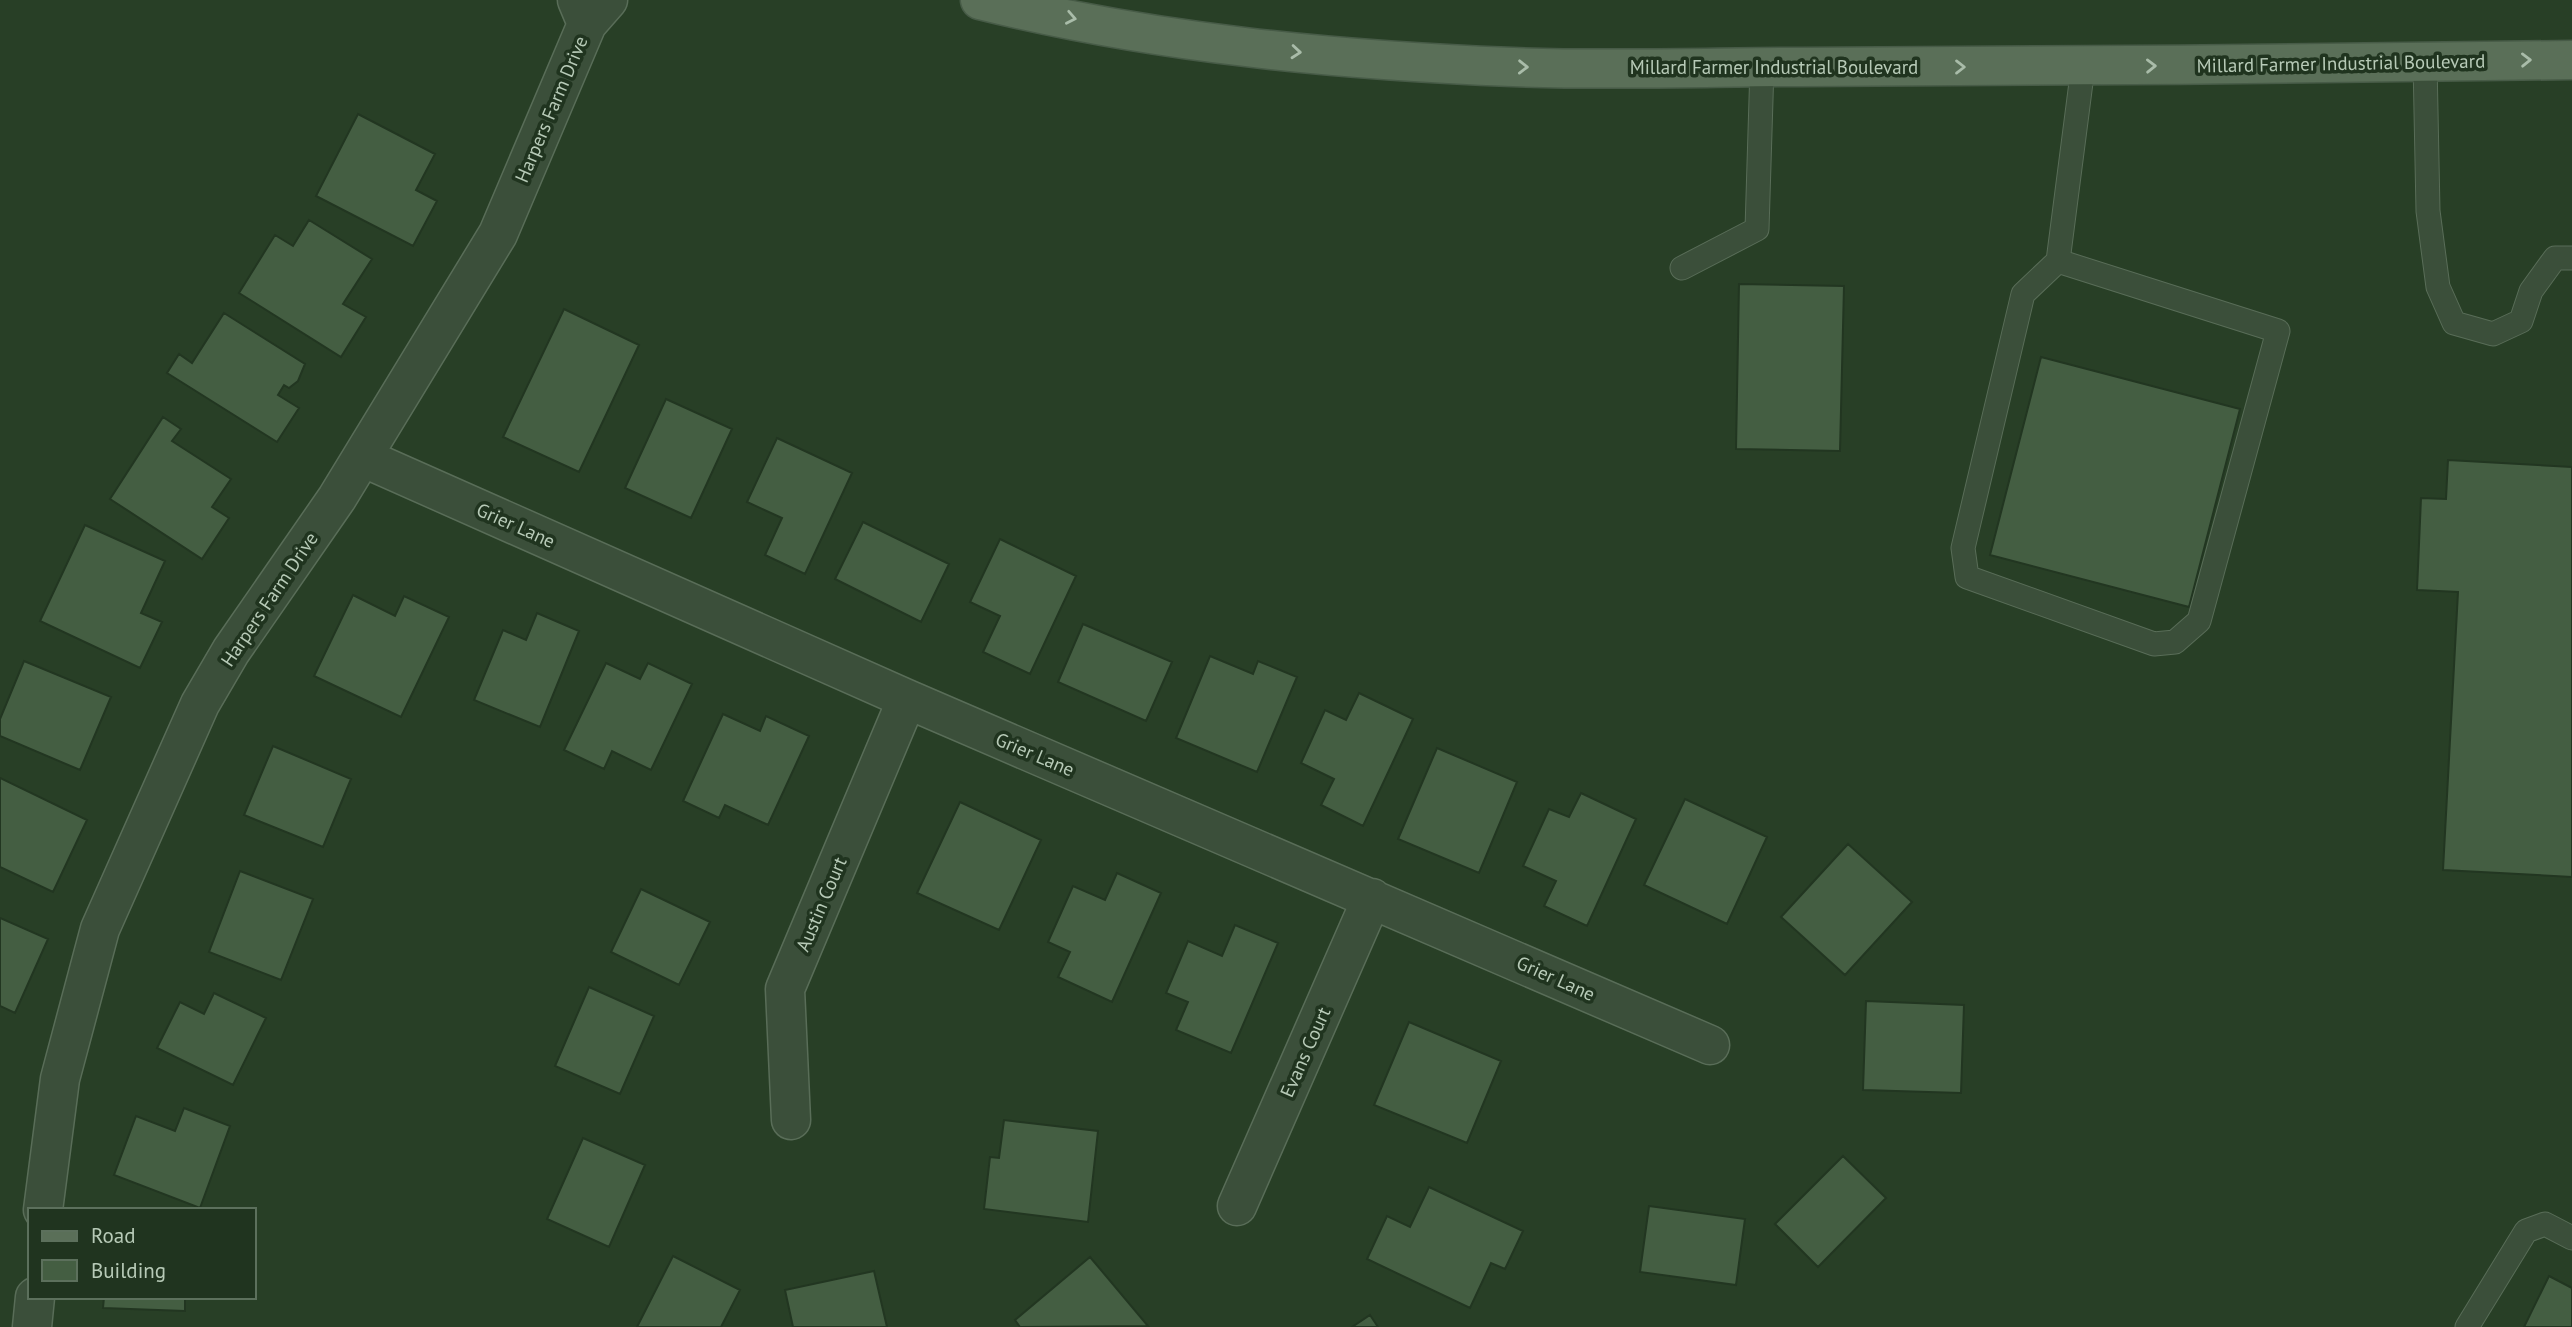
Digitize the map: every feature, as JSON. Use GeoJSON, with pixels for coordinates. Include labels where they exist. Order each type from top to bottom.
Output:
{"type":"FeatureCollection","features":[{"type":"Feature","properties":{"kind":"main road","name":"Millard Farmer Industrial Boulevard"},"geometry":{"type":"LineString","coordinates":[[980,0],[1153,33],[1256,48],[1386,60],[1516,67],[2083,67],[2572,60]]}},
{"type":"Feature","properties":{"kind":"street","name":"Harpers Farm Drive"},"geometry":{"type":"LineString","coordinates":[[43,1208],[60,1079],[100,929],[200,704],[231,651],[362,457],[498,234],[591,8]]}},
{"type":"Feature","properties":{"kind":"street","name":"Grier Lane"},"geometry":{"type":"LineString","coordinates":[[362,457],[907,699],[1710,1045]]}},
{"type":"Feature","properties":{"kind":"street","name":"Austin Court"},"geometry":{"type":"LineString","coordinates":[[791,1119],[785,989],[907,699]]}},
{"type":"Feature","properties":{"kind":"street","name":"Evans Court"},"geometry":{"type":"LineString","coordinates":[[1237,1206],[1372,898]]}},
{"type":"Feature","properties":{"kind":"street"},"geometry":{"type":"LineString","coordinates":[[32,1327],[35,1299]]}},
{"type":"Feature","properties":{"kind":"lane"},"geometry":{"type":"LineString","coordinates":[[2425,62],[2428,211],[2438,287],[2454,323],[2493,334],[2521,321],[2531,291],[2555,258],[2572,258]]}},
{"type":"Feature","properties":{"kind":"lane"},"geometry":{"type":"LineString","coordinates":[[1682,268],[1757,229],[1762,67]]}},
{"type":"Feature","properties":{"kind":"lane"},"geometry":{"type":"LineString","coordinates":[[2058,261],[2278,331],[2199,621],[2175,642],[2154,644],[1967,577],[1963,548],[2023,294],[2058,261],[2083,67]]}},
{"type":"Feature","properties":{"kind":"lane"},"geometry":{"type":"LineString","coordinates":[[2467,1327],[2526,1231],[2545,1224],[2572,1238]]}},
{"type":"Feature","properties":{"kind":"building"},"geometry":{"type":"Polygon","coordinates":[[[358,114],[435,154],[416,190],[437,201],[413,246],[316,196],[358,114]]]}},
{"type":"Feature","properties":{"kind":"building"},"geometry":{"type":"Polygon","coordinates":[[[309,220],[372,259],[343,304],[366,317],[341,357],[239,293],[275,235],[293,246],[309,220]]]}},
{"type":"Feature","properties":{"kind":"building"},"geometry":{"type":"Polygon","coordinates":[[[1739,284],[1844,286],[1840,451],[1736,449],[1739,284]]]}},
{"type":"Feature","properties":{"kind":"building"},"geometry":{"type":"Polygon","coordinates":[[[564,309],[639,345],[579,472],[503,437],[564,309]]]}},
{"type":"Feature","properties":{"kind":"building"},"geometry":{"type":"Polygon","coordinates":[[[224,313],[305,364],[298,381],[289,388],[284,385],[278,395],[299,408],[277,442],[167,373],[179,354],[192,363],[224,313]]]}},
{"type":"Feature","properties":{"kind":"building"},"geometry":{"type":"Polygon","coordinates":[[[2041,357],[2240,409],[2189,607],[1990,555],[2041,357]]]}},
{"type":"Feature","properties":{"kind":"building"},"geometry":{"type":"Polygon","coordinates":[[[666,399],[732,429],[691,518],[625,488],[666,399]]]}},
{"type":"Feature","properties":{"kind":"building"},"geometry":{"type":"Polygon","coordinates":[[[163,417],[181,429],[172,441],[231,479],[212,507],[229,518],[202,559],[110,499],[163,417]]]}},
{"type":"Feature","properties":{"kind":"building"},"geometry":{"type":"Polygon","coordinates":[[[777,438],[852,473],[805,574],[765,555],[782,518],[747,502],[777,438]]]}},
{"type":"Feature","properties":{"kind":"building"},"geometry":{"type":"Polygon","coordinates":[[[2448,460],[2572,467],[2572,877],[2443,870],[2458,592],[2417,590],[2421,498],[2446,499],[2448,460]]]}},
{"type":"Feature","properties":{"kind":"building"},"geometry":{"type":"Polygon","coordinates":[[[863,522],[949,564],[921,622],[835,579],[863,522]]]}},
{"type":"Feature","properties":{"kind":"building"},"geometry":{"type":"Polygon","coordinates":[[[85,525],[165,561],[141,613],[162,622],[140,668],[40,621],[85,525]]]}},
{"type":"Feature","properties":{"kind":"building"},"geometry":{"type":"Polygon","coordinates":[[[1000,539],[1076,576],[1030,674],[983,652],[1000,616],[970,602],[1000,539]]]}},
{"type":"Feature","properties":{"kind":"building"},"geometry":{"type":"Polygon","coordinates":[[[353,595],[395,616],[404,596],[449,617],[401,717],[314,676],[353,595]]]}},
{"type":"Feature","properties":{"kind":"building"},"geometry":{"type":"Polygon","coordinates":[[[537,613],[579,631],[540,727],[474,700],[503,630],[526,640],[537,613]]]}},
{"type":"Feature","properties":{"kind":"building"},"geometry":{"type":"Polygon","coordinates":[[[1083,624],[1172,662],[1146,721],[1058,682],[1083,624]]]}},
{"type":"Feature","properties":{"kind":"building"},"geometry":{"type":"Polygon","coordinates":[[[1210,656],[1253,674],[1258,661],[1297,677],[1257,772],[1176,738],[1210,656]]]}},
{"type":"Feature","properties":{"kind":"building"},"geometry":{"type":"Polygon","coordinates":[[[24,661],[111,697],[80,770],[0,736],[0,719],[24,661]]]}},
{"type":"Feature","properties":{"kind":"building"},"geometry":{"type":"Polygon","coordinates":[[[606,663],[640,679],[648,663],[692,684],[651,770],[612,751],[604,769],[564,750],[606,663]]]}},
{"type":"Feature","properties":{"kind":"building"},"geometry":{"type":"Polygon","coordinates":[[[1359,693],[1413,719],[1363,826],[1321,805],[1334,779],[1301,763],[1325,710],[1346,720],[1359,693]]]}},
{"type":"Feature","properties":{"kind":"building"},"geometry":{"type":"Polygon","coordinates":[[[723,714],[760,731],[766,716],[809,736],[768,825],[725,805],[719,818],[683,801],[723,714]]]}},
{"type":"Feature","properties":{"kind":"building"},"geometry":{"type":"Polygon","coordinates":[[[273,746],[351,779],[323,847],[244,815],[273,746]]]}},
{"type":"Feature","properties":{"kind":"building"},"geometry":{"type":"Polygon","coordinates":[[[1437,748],[1517,782],[1479,873],[1398,839],[1437,748]]]}},
{"type":"Feature","properties":{"kind":"building"},"geometry":{"type":"Polygon","coordinates":[[[0,778],[87,820],[53,892],[0,867],[0,778]]]}},
{"type":"Feature","properties":{"kind":"building"},"geometry":{"type":"Polygon","coordinates":[[[1581,793],[1636,819],[1587,926],[1544,906],[1556,881],[1523,866],[1549,809],[1569,817],[1581,793]]]}},
{"type":"Feature","properties":{"kind":"building"},"geometry":{"type":"Polygon","coordinates":[[[1685,799],[1767,837],[1727,924],[1644,885],[1685,799]]]}},
{"type":"Feature","properties":{"kind":"building"},"geometry":{"type":"Polygon","coordinates":[[[960,802],[1041,840],[999,930],[917,893],[960,802]]]}},
{"type":"Feature","properties":{"kind":"building"},"geometry":{"type":"Polygon","coordinates":[[[1848,844],[1912,902],[1845,975],[1781,917],[1848,844]]]}},
{"type":"Feature","properties":{"kind":"building"},"geometry":{"type":"Polygon","coordinates":[[[240,871],[313,899],[281,980],[209,952],[240,871]]]}},
{"type":"Feature","properties":{"kind":"building"},"geometry":{"type":"Polygon","coordinates":[[[1117,873],[1161,893],[1112,1002],[1058,977],[1070,952],[1048,942],[1073,886],[1105,900],[1117,873]]]}},
{"type":"Feature","properties":{"kind":"building"},"geometry":{"type":"Polygon","coordinates":[[[641,889],[710,922],[679,985],[611,952],[641,889]]]}},
{"type":"Feature","properties":{"kind":"building"},"geometry":{"type":"Polygon","coordinates":[[[0,918],[48,939],[15,1013],[0,1006],[0,918]]]}},
{"type":"Feature","properties":{"kind":"building"},"geometry":{"type":"Polygon","coordinates":[[[1235,925],[1278,943],[1231,1053],[1176,1030],[1188,1002],[1166,993],[1188,941],[1222,956],[1235,925]]]}},
{"type":"Feature","properties":{"kind":"building"},"geometry":{"type":"Polygon","coordinates":[[[589,987],[654,1016],[620,1094],[555,1066],[589,987]]]}},
{"type":"Feature","properties":{"kind":"building"},"geometry":{"type":"Polygon","coordinates":[[[214,993],[266,1018],[233,1085],[157,1048],[180,1002],[204,1014],[214,993]]]}},
{"type":"Feature","properties":{"kind":"building"},"geometry":{"type":"Polygon","coordinates":[[[1866,1001],[1964,1005],[1961,1093],[1863,1090],[1866,1001]]]}},
{"type":"Feature","properties":{"kind":"building"},"geometry":{"type":"Polygon","coordinates":[[[1409,1022],[1501,1061],[1467,1143],[1374,1105],[1409,1022]]]}},
{"type":"Feature","properties":{"kind":"building"},"geometry":{"type":"Polygon","coordinates":[[[184,1108],[230,1126],[200,1208],[114,1175],[136,1116],[175,1131],[184,1108]]]}},
{"type":"Feature","properties":{"kind":"building"},"geometry":{"type":"Polygon","coordinates":[[[1004,1120],[1098,1131],[1088,1222],[984,1209],[990,1157],[999,1158],[1004,1120]]]}},
{"type":"Feature","properties":{"kind":"building"},"geometry":{"type":"Polygon","coordinates":[[[583,1138],[645,1165],[609,1247],[547,1219],[583,1138]]]}},
{"type":"Feature","properties":{"kind":"building"},"geometry":{"type":"Polygon","coordinates":[[[1843,1156],[1886,1198],[1818,1267],[1775,1224],[1843,1156]]]}},
{"type":"Feature","properties":{"kind":"building"},"geometry":{"type":"Polygon","coordinates":[[[1429,1187],[1523,1231],[1505,1269],[1491,1263],[1470,1308],[1367,1259],[1387,1216],[1410,1227],[1429,1187]]]}},
{"type":"Feature","properties":{"kind":"building"},"geometry":{"type":"Polygon","coordinates":[[[1649,1206],[1745,1219],[1736,1285],[1640,1272],[1649,1206]]]}},
{"type":"Feature","properties":{"kind":"building"},"geometry":{"type":"Polygon","coordinates":[[[673,1256],[740,1290],[721,1327],[637,1327],[673,1256]]]}},
{"type":"Feature","properties":{"kind":"building"},"geometry":{"type":"Polygon","coordinates":[[[1090,1257],[1148,1326],[1020,1327],[1015,1320],[1090,1257]]]}},
{"type":"Feature","properties":{"kind":"building"},"geometry":{"type":"Polygon","coordinates":[[[874,1271],[887,1327],[793,1327],[785,1290],[874,1271]]]}},
{"type":"Feature","properties":{"kind":"building"},"geometry":{"type":"Polygon","coordinates":[[[2549,1276],[2572,1288],[2572,1327],[2524,1327],[2549,1276]]]}},
{"type":"Feature","properties":{"kind":"building"},"geometry":{"type":"Polygon","coordinates":[[[104,1299],[185,1299],[185,1311],[103,1308],[104,1299]]]}},
{"type":"Feature","properties":{"kind":"building"},"geometry":{"type":"Polygon","coordinates":[[[1370,1315],[1378,1327],[1352,1327],[1370,1315]]]}}]}
